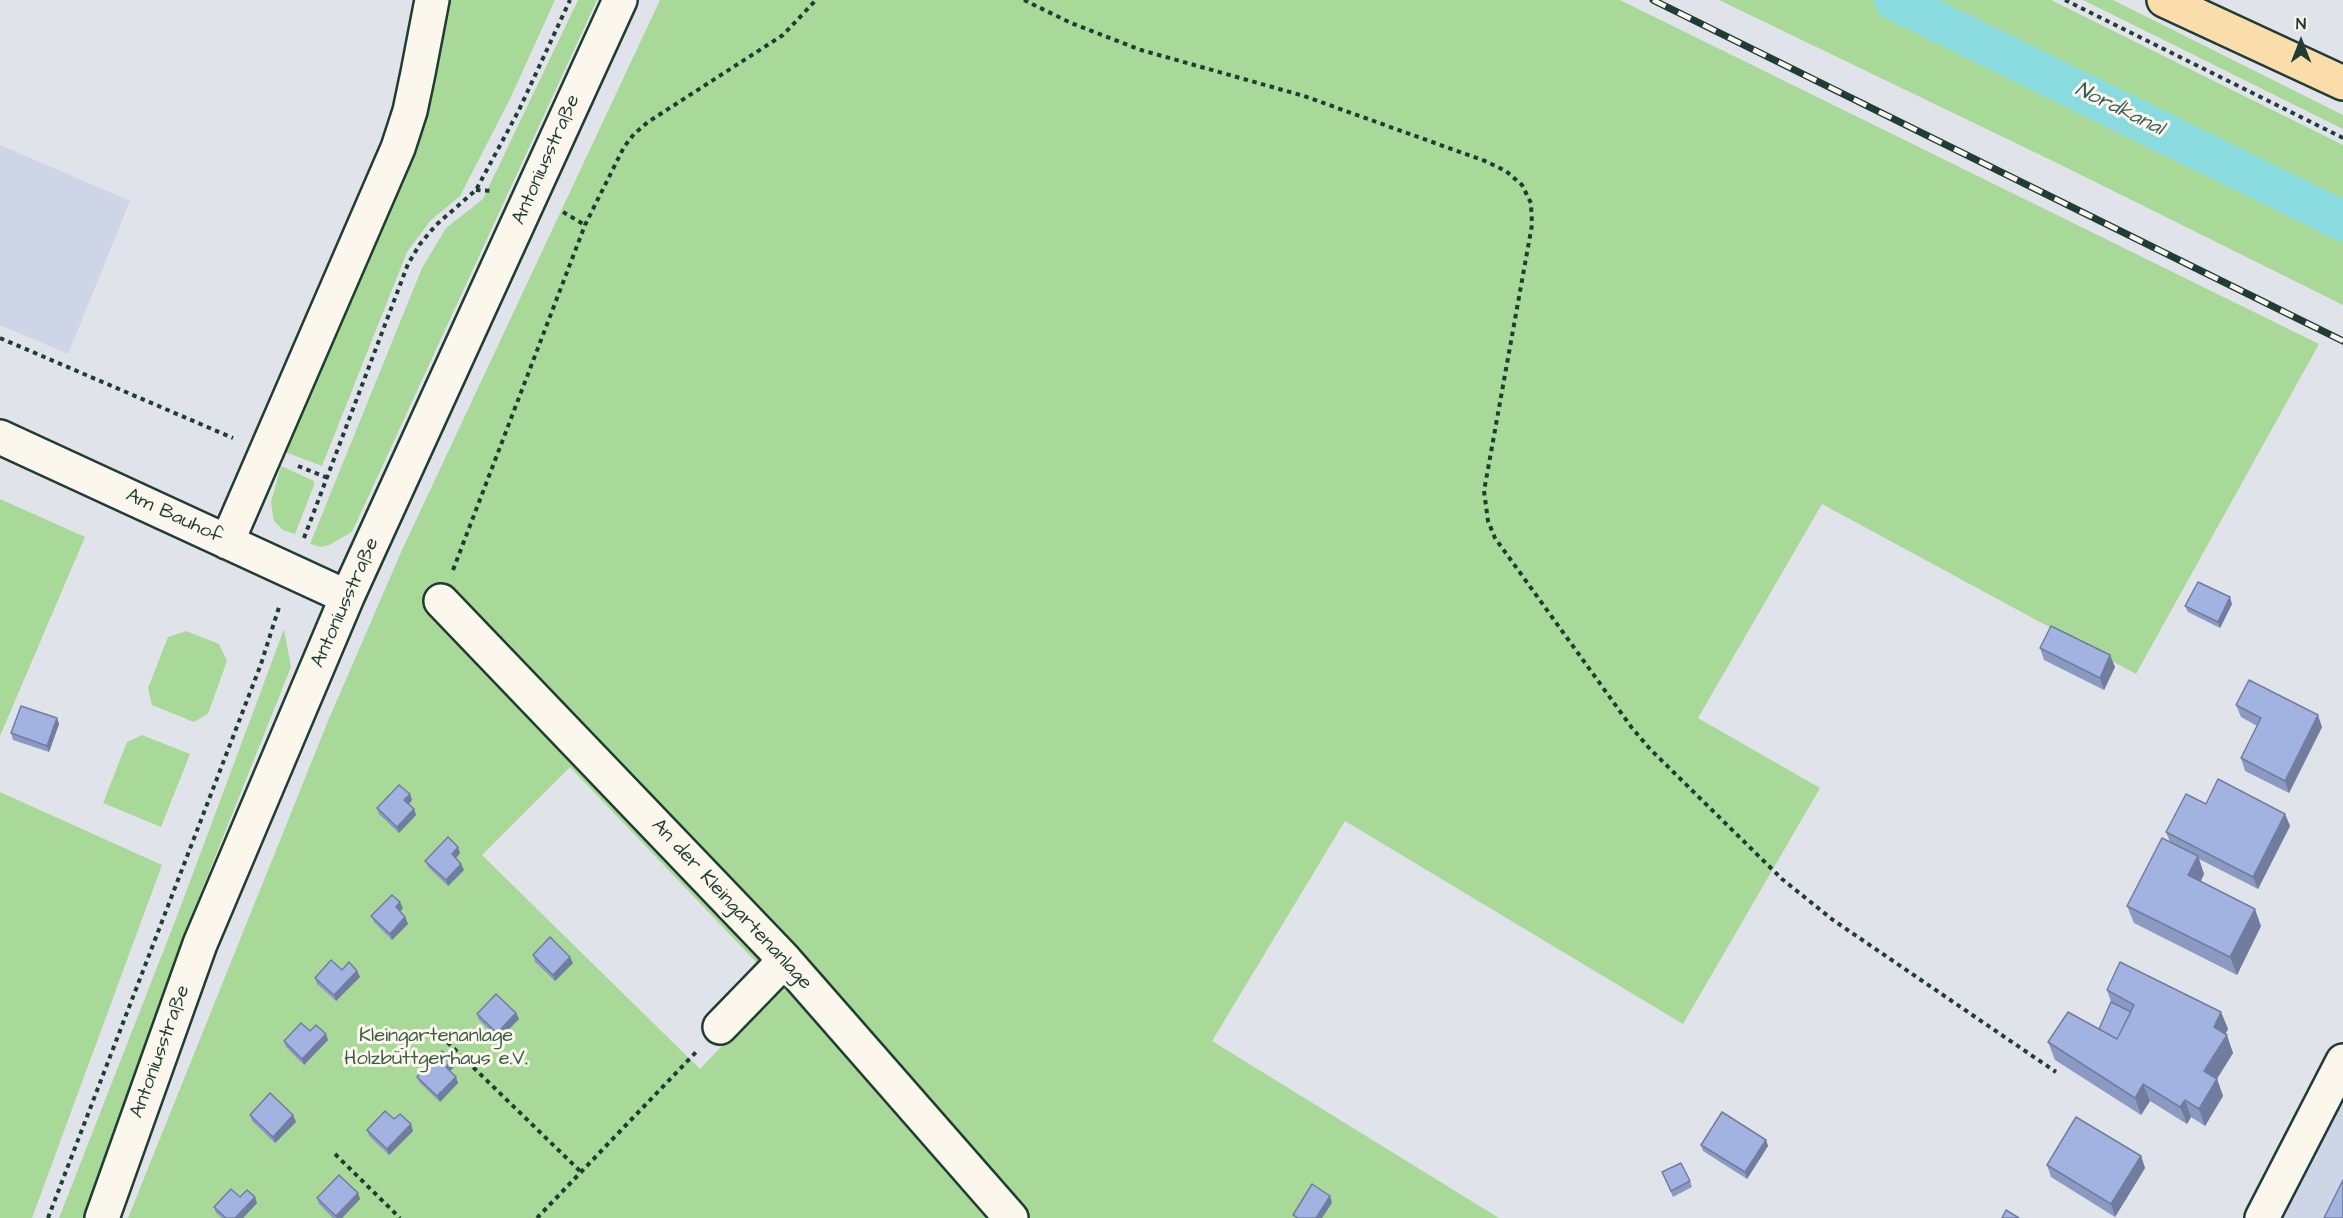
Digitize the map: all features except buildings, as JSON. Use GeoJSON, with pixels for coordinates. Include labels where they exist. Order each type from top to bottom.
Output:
{"type":"FeatureCollection","features":[{"type":"Feature","properties":{"kind":"main road"},"geometry":{"type":"LineString","coordinates":[[2164,0],[2343,82]]}},
{"type":"Feature","properties":{"kind":"street"},"geometry":{"type":"LineString","coordinates":[[227,542],[398,148],[418,74],[432,0]]}},
{"type":"Feature","properties":{"kind":"street","name":"Antoniusstraße"},"geometry":{"type":"LineString","coordinates":[[102,1218],[200,944],[347,597],[620,0]]}},
{"type":"Feature","properties":{"kind":"street","name":"Am Bauhof"},"geometry":{"type":"LineString","coordinates":[[0,437],[347,597]]}},
{"type":"Feature","properties":{"kind":"street","name":"An der Kleingartenanlage"},"geometry":{"type":"LineString","coordinates":[[441,601],[785,960],[1011,1218]]}},
{"type":"Feature","properties":{"kind":"street"},"geometry":{"type":"LineString","coordinates":[[720,1027],[785,960]]}},
{"type":"Feature","properties":{"kind":"street"},"geometry":{"type":"LineString","coordinates":[[2262,1218],[2343,1061]]}},
{"type":"Feature","properties":{"kind":"path"},"geometry":{"type":"LineString","coordinates":[[48,1218],[261,664],[291,571],[408,264],[420,244],[436,225],[476,190],[519,110],[570,0]]}},
{"type":"Feature","properties":{"kind":"path"},"geometry":{"type":"LineString","coordinates":[[441,601],[585,225],[624,147],[648,122],[783,35],[816,0]]}},
{"type":"Feature","properties":{"kind":"path"},"geometry":{"type":"LineString","coordinates":[[1024,0],[1071,23],[1141,50],[1304,96],[1485,161],[1506,171],[1522,185],[1532,203],[1532,225],[1484,491],[1486,514],[1495,538],[1632,728],[1650,749],[1782,879],[1833,921],[2056,1072]]}},
{"type":"Feature","properties":{"kind":"path"},"geometry":{"type":"LineString","coordinates":[[2065,0],[2343,138]]}},
{"type":"Feature","properties":{"kind":"path"},"geometry":{"type":"LineString","coordinates":[[0,338],[328,478]]}},
{"type":"Feature","properties":{"kind":"path"},"geometry":{"type":"LineString","coordinates":[[537,1218],[720,1027]]}},
{"type":"Feature","properties":{"kind":"path"},"geometry":{"type":"LineString","coordinates":[[441,1036],[581,1172]]}},
{"type":"Feature","properties":{"kind":"path"},"geometry":{"type":"LineString","coordinates":[[335,1154],[400,1218]]}},
{"type":"Feature","properties":{"kind":"shaded area"},"geometry":{"type":"Polygon","coordinates":[[[0,145],[130,201],[68,354],[0,325],[0,145]]]}},
{"type":"Feature","properties":{"kind":"shaded area"},"geometry":{"type":"Polygon","coordinates":[[[2343,1101],[2343,1218],[2282,1218],[2284,1215],[2343,1101]]]}},
{"type":"Feature","properties":{"kind":"green space"},"geometry":{"type":"Polygon","coordinates":[[[441,0],[555,0],[510,99],[460,196],[430,221],[407,252],[322,466],[285,452],[409,157],[441,0]]]}},
{"type":"Feature","properties":{"kind":"green space"},"geometry":{"type":"Polygon","coordinates":[[[578,0],[597,0],[352,532],[329,545],[321,547],[310,544],[422,268],[446,228],[483,199],[578,0]]]}},
{"type":"Feature","properties":{"kind":"green space","name":"Kleingartenanlage Holzbüttgerhaus e.V."},"geometry":{"type":"Polygon","coordinates":[[[660,0],[1620,0],[2319,344],[2136,674],[1822,504],[1698,718],[1820,788],[1683,1024],[1345,821],[1212,1041],[1499,1218],[128,1218],[328,721],[402,550],[660,0]],[[570,767],[482,855],[700,1069],[779,986],[570,767]]]}},
{"type":"Feature","properties":{"kind":"green space"},"geometry":{"type":"Polygon","coordinates":[[[1719,0],[2051,0],[2343,145],[2343,305],[2059,164],[1719,0]]]}},
{"type":"Feature","properties":{"kind":"green space"},"geometry":{"type":"Polygon","coordinates":[[[2083,0],[2113,0],[2343,115],[2343,129],[2083,0]]]}},
{"type":"Feature","properties":{"kind":"green space"},"geometry":{"type":"Polygon","coordinates":[[[281,466],[314,481],[295,534],[283,530],[274,521],[271,502],[281,466]]]}},
{"type":"Feature","properties":{"kind":"green space"},"geometry":{"type":"Polygon","coordinates":[[[0,499],[85,537],[0,736],[0,499]]]}},
{"type":"Feature","properties":{"kind":"green space"},"geometry":{"type":"Polygon","coordinates":[[[284,629],[291,667],[191,917],[83,1218],[59,1218],[179,911],[284,629]]]}},
{"type":"Feature","properties":{"kind":"green space"},"geometry":{"type":"Polygon","coordinates":[[[186,631],[219,644],[227,661],[208,714],[194,722],[152,705],[148,688],[168,637],[186,631]]]}},
{"type":"Feature","properties":{"kind":"green space"},"geometry":{"type":"Polygon","coordinates":[[[142,735],[190,754],[161,827],[103,803],[127,742],[142,735]]]}},
{"type":"Feature","properties":{"kind":"green space"},"geometry":{"type":"Polygon","coordinates":[[[0,792],[162,865],[32,1218],[0,1218],[0,792]]]}},
{"type":"Feature","properties":{"kind":"waterway","name":"Nordkanal"},"geometry":{"type":"LineString","coordinates":[[1894,0],[2343,221]]}},
{"type":"Feature","properties":{"kind":"railway"},"geometry":{"type":"LineString","coordinates":[[1653,0],[2343,341]]}}]}
